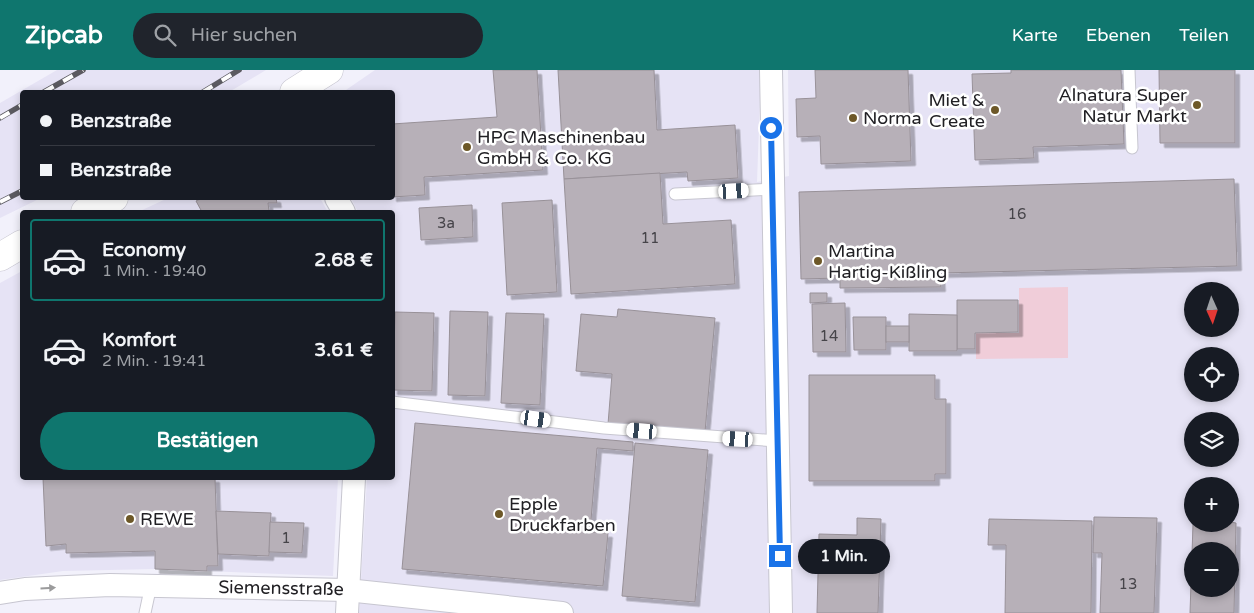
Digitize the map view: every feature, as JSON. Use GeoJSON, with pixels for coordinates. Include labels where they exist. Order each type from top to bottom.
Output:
{"type":"FeatureCollection","features":[{"type":"Feature","properties":{"kind":"street"},"geometry":{"type":"LineString","coordinates":[[297,90],[329,70]]}},
{"type":"Feature","properties":{"kind":"street"},"geometry":{"type":"LineString","coordinates":[[771,70],[781,613]]}},
{"type":"Feature","properties":{"kind":"street"},"geometry":{"type":"LineString","coordinates":[[88,210],[110,200]]}},
{"type":"Feature","properties":{"kind":"street"},"geometry":{"type":"LineString","coordinates":[[0,257],[20,245]]}},
{"type":"Feature","properties":{"kind":"street"},"geometry":{"type":"LineString","coordinates":[[347,613],[354,480]]}},
{"type":"Feature","properties":{"kind":"street","name":"Siemensstraße"},"geometry":{"type":"LineString","coordinates":[[0,593],[25,589],[151,585],[348,590],[562,613]]}},
{"type":"Feature","properties":{"kind":"lane"},"geometry":{"type":"LineString","coordinates":[[1129,70],[1132,148]]}},
{"type":"Feature","properties":{"kind":"lane"},"geometry":{"type":"LineString","coordinates":[[675,194],[772,189]]}},
{"type":"Feature","properties":{"kind":"lane"},"geometry":{"type":"LineString","coordinates":[[395,402],[604,428],[777,441]]}},
{"type":"Feature","properties":{"kind":"lane"},"geometry":{"type":"LineString","coordinates":[[145,613],[151,585]]}},
{"type":"Feature","properties":{"kind":"shaded area"},"geometry":{"type":"Polygon","coordinates":[[[57,70],[266,70],[232,90],[22,90],[57,70]]]}},
{"type":"Feature","properties":{"kind":"shaded area"},"geometry":{"type":"Polygon","coordinates":[[[375,70],[761,70],[757,182],[789,176],[788,70],[1254,70],[1254,613],[359,613],[367,480],[395,480],[395,210],[357,210],[352,200],[395,200],[395,90],[346,90],[375,70]]]}},
{"type":"Feature","properties":{"kind":"shaded area"},"geometry":{"type":"Polygon","coordinates":[[[20,91],[20,200],[37,200],[0,218],[0,103],[20,91]]]}},
{"type":"Feature","properties":{"kind":"shaded area"},"geometry":{"type":"Polygon","coordinates":[[[164,200],[321,200],[327,210],[142,210],[164,200]]]}},
{"type":"Feature","properties":{"kind":"shaded area"},"geometry":{"type":"Polygon","coordinates":[[[20,272],[20,480],[338,480],[333,576],[155,569],[63,571],[0,580],[0,283],[20,272]]]}},
{"type":"Feature","properties":{"kind":"shaded area"},"geometry":{"type":"Polygon","coordinates":[[[1068,287],[1068,358],[976,359],[976,333],[1019,333],[1019,288],[1068,287]]]}},
{"type":"Feature","properties":{"kind":"building","name":"HPC Maschinenbau GmbH & Co. KG"},"geometry":{"type":"Polygon","coordinates":[[[493,70],[537,70],[543,170],[424,177],[425,195],[395,197],[395,124],[497,117],[493,70]]]}},
{"type":"Feature","properties":{"kind":"building"},"geometry":{"type":"Polygon","coordinates":[[[558,70],[654,70],[657,130],[735,125],[738,178],[688,181],[687,172],[564,179],[558,70]]]}},
{"type":"Feature","properties":{"kind":"building","name":"Norma"},"geometry":{"type":"Polygon","coordinates":[[[815,70],[908,70],[911,161],[821,164],[820,136],[797,137],[796,99],[816,98],[815,70]]]}},
{"type":"Feature","properties":{"kind":"building"},"geometry":{"type":"Polygon","coordinates":[[[1011,70],[1121,70],[1124,144],[1033,147],[1034,158],[975,160],[972,74],[1011,73],[1011,70]]]}},
{"type":"Feature","properties":{"kind":"building","name":"Alnatura Super Natur Markt"},"geometry":{"type":"Polygon","coordinates":[[[1159,70],[1235,70],[1235,143],[1160,143],[1159,70]]]}},
{"type":"Feature","properties":{"kind":"building"},"geometry":{"type":"Polygon","coordinates":[[[660,173],[663,224],[731,220],[735,284],[571,294],[564,179],[660,173]]]}},
{"type":"Feature","properties":{"kind":"building"},"geometry":{"type":"Polygon","coordinates":[[[1234,179],[1237,266],[940,273],[941,287],[840,288],[840,278],[801,279],[799,192],[1234,179]]]}},
{"type":"Feature","properties":{"kind":"building"},"geometry":{"type":"Polygon","coordinates":[[[276,200],[277,203],[268,203],[269,210],[201,210],[196,201],[276,200]]]}},
{"type":"Feature","properties":{"kind":"building"},"geometry":{"type":"Polygon","coordinates":[[[552,200],[557,292],[507,295],[502,203],[552,200]]]}},
{"type":"Feature","properties":{"kind":"building"},"geometry":{"type":"Polygon","coordinates":[[[472,205],[473,237],[421,240],[419,208],[472,205]]]}},
{"type":"Feature","properties":{"kind":"building"},"geometry":{"type":"Polygon","coordinates":[[[810,293],[827,293],[827,302],[810,303],[810,293]]]}},
{"type":"Feature","properties":{"kind":"building"},"geometry":{"type":"Polygon","coordinates":[[[957,300],[1018,300],[1018,332],[975,333],[975,349],[957,349],[957,300]]]}},
{"type":"Feature","properties":{"kind":"building"},"geometry":{"type":"Polygon","coordinates":[[[845,303],[846,352],[813,352],[812,304],[845,303]]]}},
{"type":"Feature","properties":{"kind":"building"},"geometry":{"type":"Polygon","coordinates":[[[618,309],[715,318],[705,432],[608,424],[612,374],[576,371],[581,314],[617,317],[618,309]]]}},
{"type":"Feature","properties":{"kind":"building"},"geometry":{"type":"Polygon","coordinates":[[[450,311],[488,312],[485,396],[448,395],[450,311]]]}},
{"type":"Feature","properties":{"kind":"building"},"geometry":{"type":"Polygon","coordinates":[[[395,312],[434,313],[432,391],[395,390],[395,312]]]}},
{"type":"Feature","properties":{"kind":"building"},"geometry":{"type":"Polygon","coordinates":[[[506,313],[544,314],[540,405],[501,403],[506,313]]]}},
{"type":"Feature","properties":{"kind":"building"},"geometry":{"type":"Polygon","coordinates":[[[909,314],[957,315],[957,351],[909,351],[909,314]]]}},
{"type":"Feature","properties":{"kind":"building"},"geometry":{"type":"Polygon","coordinates":[[[853,317],[886,317],[886,350],[854,350],[853,317]]]}},
{"type":"Feature","properties":{"kind":"building"},"geometry":{"type":"Polygon","coordinates":[[[886,326],[909,326],[909,342],[886,342],[886,326]]]}},
{"type":"Feature","properties":{"kind":"building"},"geometry":{"type":"Polygon","coordinates":[[[809,375],[935,375],[935,399],[946,399],[946,474],[935,474],[935,481],[809,481],[809,375]]]}},
{"type":"Feature","properties":{"kind":"building","name":"Epple Druckfarben"},"geometry":{"type":"Polygon","coordinates":[[[415,423],[633,442],[633,451],[597,448],[590,532],[608,533],[603,586],[402,569],[415,423]]]}},
{"type":"Feature","properties":{"kind":"building"},"geometry":{"type":"Polygon","coordinates":[[[635,443],[708,450],[695,602],[622,596],[635,443]]]}},
{"type":"Feature","properties":{"kind":"building","name":"REWE"},"geometry":{"type":"Polygon","coordinates":[[[43,480],[215,480],[218,566],[207,566],[207,571],[155,569],[155,551],[66,553],[66,544],[46,546],[43,480]]]}},
{"type":"Feature","properties":{"kind":"building"},"geometry":{"type":"Polygon","coordinates":[[[216,511],[271,513],[269,556],[218,554],[216,511]]]}},
{"type":"Feature","properties":{"kind":"building"},"geometry":{"type":"Polygon","coordinates":[[[1094,517],[1157,518],[1154,613],[1100,613],[1102,553],[1093,553],[1094,517]]]}},
{"type":"Feature","properties":{"kind":"building"},"geometry":{"type":"Polygon","coordinates":[[[857,518],[881,519],[878,613],[817,613],[819,534],[857,535],[857,518]]]}},
{"type":"Feature","properties":{"kind":"building"},"geometry":{"type":"Polygon","coordinates":[[[989,519],[1092,521],[1091,613],[1005,613],[1006,545],[988,545],[989,519]]]}},
{"type":"Feature","properties":{"kind":"building"},"geometry":{"type":"Polygon","coordinates":[[[270,522],[304,523],[302,553],[269,552],[270,522]]]}},
{"type":"Feature","properties":{"kind":"building"},"geometry":{"type":"Polygon","coordinates":[[[1193,532],[1236,532],[1236,542],[1192,542],[1193,532]]]}},
{"type":"Feature","properties":{"kind":"building"},"geometry":{"type":"Polygon","coordinates":[[[1191,597],[1234,597],[1234,613],[1190,613],[1191,597]]]}},
{"type":"Feature","properties":{"kind":"railway"},"geometry":{"type":"LineString","coordinates":[[48,90],[83,70]]}},
{"type":"Feature","properties":{"kind":"railway"},"geometry":{"type":"LineString","coordinates":[[206,90],[239,70]]}},
{"type":"Feature","properties":{"kind":"railway"},"geometry":{"type":"LineString","coordinates":[[0,118],[20,106]]}},
{"type":"Feature","properties":{"kind":"railway"},"geometry":{"type":"LineString","coordinates":[[0,202],[20,192]]}},
{"type":"Feature","properties":{"kind":"place","name":"Alnatura Super Natur Markt"},"geometry":{"type":"Point","coordinates":[1197,105]}},
{"type":"Feature","properties":{"kind":"place","name":"Miet & Create"},"geometry":{"type":"Point","coordinates":[995,110]}},
{"type":"Feature","properties":{"kind":"place","name":"Norma"},"geometry":{"type":"Point","coordinates":[853,118]}},
{"type":"Feature","properties":{"kind":"place","name":"HPC Maschinenbau GmbH & Co. KG"},"geometry":{"type":"Point","coordinates":[467,147]}},
{"type":"Feature","properties":{"kind":"place","name":"Martina Hartig-Kißling"},"geometry":{"type":"Point","coordinates":[818,261]}},
{"type":"Feature","properties":{"kind":"place","name":"Epple Druckfarben"},"geometry":{"type":"Point","coordinates":[499,514]}},
{"type":"Feature","properties":{"kind":"place","name":"REWE"},"geometry":{"type":"Point","coordinates":[130,519]}},
{"type":"Feature","properties":{"kind":"route"},"geometry":{"type":"LineString","coordinates":[[771,128],[780,556]]}}]}
